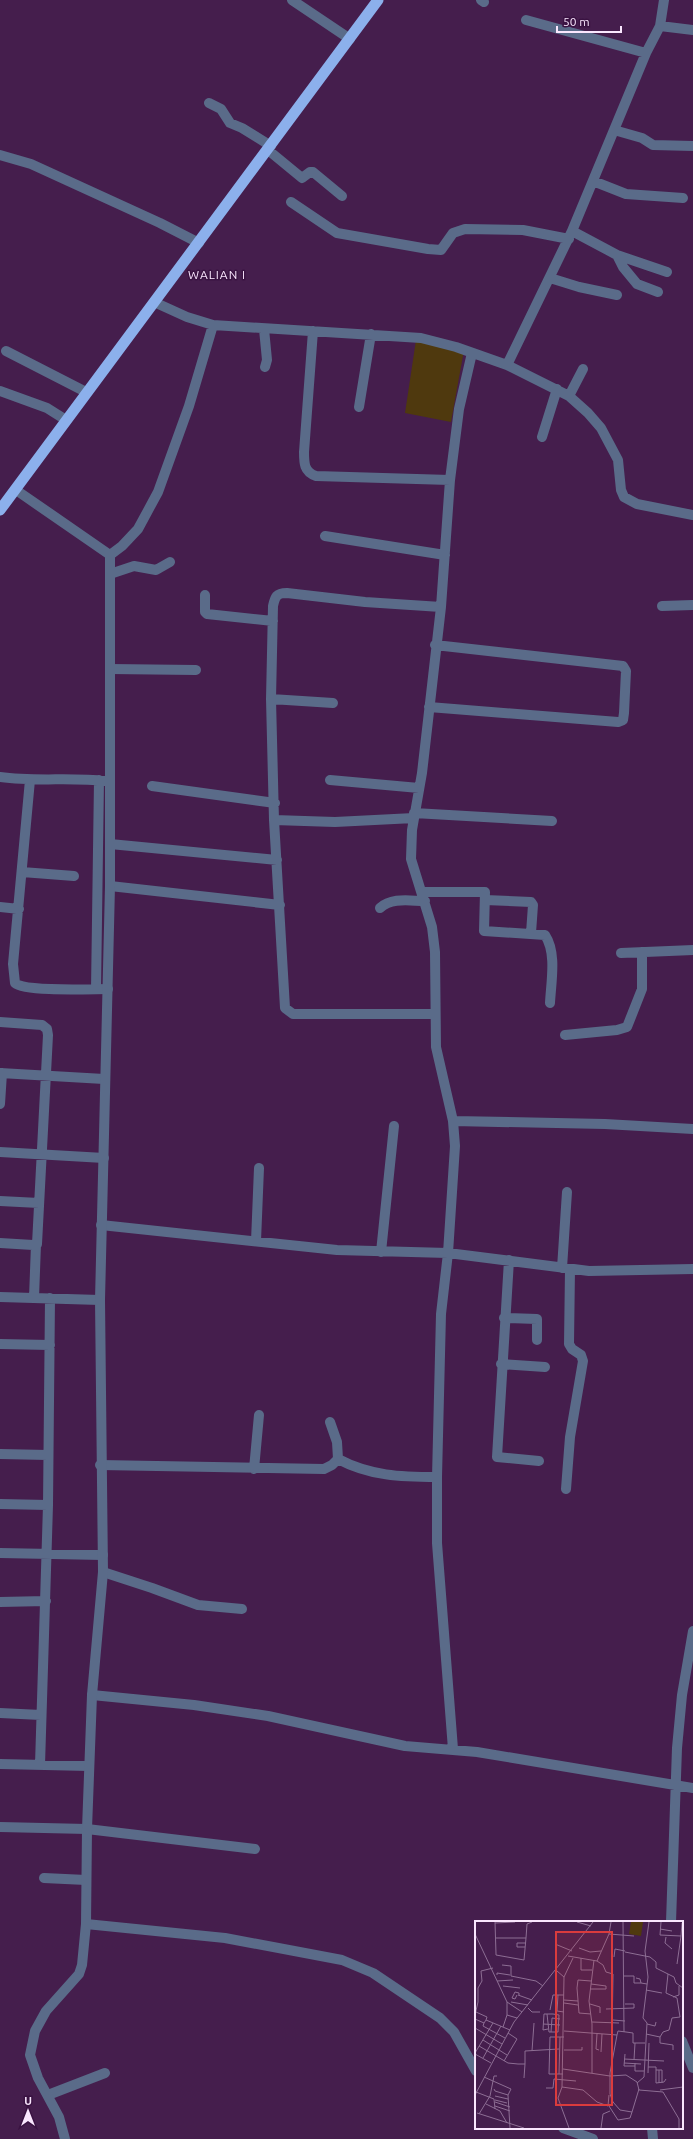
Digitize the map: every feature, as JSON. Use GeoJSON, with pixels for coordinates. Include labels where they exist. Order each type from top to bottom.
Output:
{"type":"FeatureCollection","features":[{"type":"Feature","properties":{"kind":"highway"},"geometry":{"type":"LineString","coordinates":[[0,510],[378,0]]}},
{"type":"Feature","properties":{"kind":"street"},"geometry":{"type":"LineString","coordinates":[[292,0],[350,39]]}},
{"type":"Feature","properties":{"kind":"street"},"geometry":{"type":"LineString","coordinates":[[507,365],[570,235],[646,53],[660,26],[664,0]]}},
{"type":"Feature","properties":{"kind":"street"},"geometry":{"type":"LineString","coordinates":[[526,20],[646,53]]}},
{"type":"Feature","properties":{"kind":"street"},"geometry":{"type":"LineString","coordinates":[[660,26],[693,30]]}},
{"type":"Feature","properties":{"kind":"street"},"geometry":{"type":"LineString","coordinates":[[209,103],[221,109],[230,123],[242,128],[269,148],[302,178],[310,172],[313,172],[342,196]]}},
{"type":"Feature","properties":{"kind":"street"},"geometry":{"type":"LineString","coordinates":[[614,130],[642,138],[653,145],[693,146]]}},
{"type":"Feature","properties":{"kind":"street"},"geometry":{"type":"LineString","coordinates":[[0,155],[31,164],[160,223],[198,244]]}},
{"type":"Feature","properties":{"kind":"street"},"geometry":{"type":"LineString","coordinates":[[593,181],[626,194],[683,198]]}},
{"type":"Feature","properties":{"kind":"street"},"geometry":{"type":"LineString","coordinates":[[291,202],[337,233],[428,250],[440,250],[453,233],[465,229],[523,230],[570,235],[617,255],[667,272]]}},
{"type":"Feature","properties":{"kind":"street"},"geometry":{"type":"LineString","coordinates":[[617,255],[623,267],[637,284],[658,292]]}},
{"type":"Feature","properties":{"kind":"street"},"geometry":{"type":"LineString","coordinates":[[550,278],[579,287],[617,294]]}},
{"type":"Feature","properties":{"kind":"street"},"geometry":{"type":"LineString","coordinates":[[154,302],[187,317],[213,325],[371,334],[439,342],[507,365],[569,396],[592,418],[613,449],[620,468],[621,490],[624,497],[637,504],[693,515]]}},
{"type":"Feature","properties":{"kind":"street"},"geometry":{"type":"LineString","coordinates":[[110,555],[122,546],[138,529],[158,492],[189,406],[213,325]]}},
{"type":"Feature","properties":{"kind":"street"},"geometry":{"type":"LineString","coordinates":[[264,328],[267,360],[265,368]]}},
{"type":"Feature","properties":{"kind":"street"},"geometry":{"type":"LineString","coordinates":[[313,331],[304,452],[306,468],[310,474],[322,476],[450,480]]}},
{"type":"Feature","properties":{"kind":"street"},"geometry":{"type":"LineString","coordinates":[[359,407],[371,334]]}},
{"type":"Feature","properties":{"kind":"street"},"geometry":{"type":"LineString","coordinates":[[6,351],[86,392]]}},
{"type":"Feature","properties":{"kind":"street"},"geometry":{"type":"LineString","coordinates":[[453,1749],[437,1543],[437,1477],[441,1314],[448,1253],[455,1146],[453,1121],[438,1064],[436,1047],[435,952],[432,926],[424,896],[411,859],[414,816],[419,788],[435,645],[441,607],[450,480],[459,409],[472,353]]}},
{"type":"Feature","properties":{"kind":"street"},"geometry":{"type":"LineString","coordinates":[[569,396],[583,369]]}},
{"type":"Feature","properties":{"kind":"street"},"geometry":{"type":"LineString","coordinates":[[542,437],[557,389]]}},
{"type":"Feature","properties":{"kind":"street"},"geometry":{"type":"LineString","coordinates":[[0,391],[46,408],[66,420]]}},
{"type":"Feature","properties":{"kind":"street"},"geometry":{"type":"LineString","coordinates":[[16,490],[110,555]]}},
{"type":"Feature","properties":{"kind":"street"},"geometry":{"type":"LineString","coordinates":[[326,536],[445,555]]}},
{"type":"Feature","properties":{"kind":"street"},"geometry":{"type":"LineString","coordinates":[[65,2139],[59,2117],[32,2061],[31,2046],[35,2031],[46,2011],[79,1974],[82,1965],[86,1924],[87,1829],[92,1695],[103,1572],[100,1465],[100,1300],[104,1158],[104,1079],[110,886],[110,555]]}},
{"type":"Feature","properties":{"kind":"street"},"geometry":{"type":"LineString","coordinates":[[110,574],[134,566],[156,570],[170,562]]}},
{"type":"Feature","properties":{"kind":"street"},"geometry":{"type":"LineString","coordinates":[[435,1014],[300,1014],[288,1011],[283,1001],[280,905],[274,820],[275,803],[270,699],[274,599],[278,594],[282,593],[365,602],[441,607]]}},
{"type":"Feature","properties":{"kind":"street"},"geometry":{"type":"LineString","coordinates":[[205,595],[205,612],[207,614],[273,621]]}},
{"type":"Feature","properties":{"kind":"street"},"geometry":{"type":"LineString","coordinates":[[662,606],[693,605]]}},
{"type":"Feature","properties":{"kind":"street"},"geometry":{"type":"LineString","coordinates":[[429,706],[618,722],[623,720],[624,713],[626,670],[623,666],[435,645]]}},
{"type":"Feature","properties":{"kind":"street"},"geometry":{"type":"LineString","coordinates":[[110,669],[196,670]]}},
{"type":"Feature","properties":{"kind":"street"},"geometry":{"type":"LineString","coordinates":[[270,699],[333,703]]}},
{"type":"Feature","properties":{"kind":"street"},"geometry":{"type":"LineString","coordinates":[[0,777],[30,780],[110,781]]}},
{"type":"Feature","properties":{"kind":"street"},"geometry":{"type":"LineString","coordinates":[[30,780],[12,976],[18,986],[29,988],[108,988]]}},
{"type":"Feature","properties":{"kind":"street"},"geometry":{"type":"LineString","coordinates":[[96,989],[99,780]]}},
{"type":"Feature","properties":{"kind":"street"},"geometry":{"type":"LineString","coordinates":[[330,780],[419,788]]}},
{"type":"Feature","properties":{"kind":"street"},"geometry":{"type":"LineString","coordinates":[[152,786],[275,803]]}},
{"type":"Feature","properties":{"kind":"street"},"geometry":{"type":"LineString","coordinates":[[274,820],[336,822],[414,816],[552,821]]}},
{"type":"Feature","properties":{"kind":"street"},"geometry":{"type":"LineString","coordinates":[[110,844],[277,860]]}},
{"type":"Feature","properties":{"kind":"street"},"geometry":{"type":"LineString","coordinates":[[22,872],[74,876]]}},
{"type":"Feature","properties":{"kind":"street"},"geometry":{"type":"LineString","coordinates":[[110,886],[280,905]]}},
{"type":"Feature","properties":{"kind":"street"},"geometry":{"type":"LineString","coordinates":[[380,908],[388,903],[424,896],[485,892],[484,931],[545,935],[550,943],[550,1004]]}},
{"type":"Feature","properties":{"kind":"street"},"geometry":{"type":"LineString","coordinates":[[485,900],[531,902],[533,905],[531,933]]}},
{"type":"Feature","properties":{"kind":"street"},"geometry":{"type":"LineString","coordinates":[[0,907],[19,909]]}},
{"type":"Feature","properties":{"kind":"street"},"geometry":{"type":"LineString","coordinates":[[621,953],[693,950]]}},
{"type":"Feature","properties":{"kind":"street"},"geometry":{"type":"LineString","coordinates":[[565,1035],[618,1030],[627,1027],[642,989],[642,952]]}},
{"type":"Feature","properties":{"kind":"street"},"geometry":{"type":"LineString","coordinates":[[0,1022],[45,1027],[48,1035],[34,1298]]}},
{"type":"Feature","properties":{"kind":"street"},"geometry":{"type":"LineString","coordinates":[[0,1104],[1,1073],[104,1079]]}},
{"type":"Feature","properties":{"kind":"street"},"geometry":{"type":"LineString","coordinates":[[453,1121],[605,1124],[693,1129]]}},
{"type":"Feature","properties":{"kind":"street"},"geometry":{"type":"LineString","coordinates":[[381,1252],[394,1126]]}},
{"type":"Feature","properties":{"kind":"street"},"geometry":{"type":"LineString","coordinates":[[0,1152],[104,1158]]}},
{"type":"Feature","properties":{"kind":"street"},"geometry":{"type":"LineString","coordinates":[[256,1241],[259,1168]]}},
{"type":"Feature","properties":{"kind":"street"},"geometry":{"type":"LineString","coordinates":[[566,1489],[570,1437],[583,1361],[581,1355],[572,1350],[569,1344],[566,1268],[567,1192]]}},
{"type":"Feature","properties":{"kind":"street"},"geometry":{"type":"LineString","coordinates":[[0,1201],[39,1203]]}},
{"type":"Feature","properties":{"kind":"street"},"geometry":{"type":"LineString","coordinates":[[101,1225],[337,1250],[448,1253],[589,1271],[624,1272],[693,1269]]}},
{"type":"Feature","properties":{"kind":"street"},"geometry":{"type":"LineString","coordinates":[[0,1243],[36,1244]]}},
{"type":"Feature","properties":{"kind":"street"},"geometry":{"type":"LineString","coordinates":[[508,1260],[496,1457],[540,1461]]}},
{"type":"Feature","properties":{"kind":"street"},"geometry":{"type":"LineString","coordinates":[[0,1297],[100,1300]]}},
{"type":"Feature","properties":{"kind":"street"},"geometry":{"type":"LineString","coordinates":[[40,1765],[46,1601],[50,1298]]}},
{"type":"Feature","properties":{"kind":"street"},"geometry":{"type":"LineString","coordinates":[[504,1318],[537,1319],[537,1340]]}},
{"type":"Feature","properties":{"kind":"street"},"geometry":{"type":"LineString","coordinates":[[0,1344],[50,1345]]}},
{"type":"Feature","properties":{"kind":"street"},"geometry":{"type":"LineString","coordinates":[[501,1364],[545,1367]]}},
{"type":"Feature","properties":{"kind":"street"},"geometry":{"type":"LineString","coordinates":[[254,1469],[259,1415]]}},
{"type":"Feature","properties":{"kind":"street"},"geometry":{"type":"LineString","coordinates":[[100,1465],[254,1469],[324,1469],[332,1465],[338,1459],[337,1442],[330,1422]]}},
{"type":"Feature","properties":{"kind":"street"},"geometry":{"type":"LineString","coordinates":[[0,1454],[48,1455]]}},
{"type":"Feature","properties":{"kind":"street"},"geometry":{"type":"LineString","coordinates":[[338,1459],[365,1470],[398,1477],[437,1477]]}},
{"type":"Feature","properties":{"kind":"street"},"geometry":{"type":"LineString","coordinates":[[0,1504],[48,1505]]}},
{"type":"Feature","properties":{"kind":"street"},"geometry":{"type":"LineString","coordinates":[[0,1553],[103,1555]]}},
{"type":"Feature","properties":{"kind":"street"},"geometry":{"type":"LineString","coordinates":[[103,1572],[198,1605],[242,1609]]}},
{"type":"Feature","properties":{"kind":"street"},"geometry":{"type":"LineString","coordinates":[[0,1602],[46,1601]]}},
{"type":"Feature","properties":{"kind":"street"},"geometry":{"type":"LineString","coordinates":[[671,1921],[677,1748],[680,1712],[693,1631]]}},
{"type":"Feature","properties":{"kind":"street"},"geometry":{"type":"LineString","coordinates":[[92,1695],[194,1705],[268,1716],[405,1746],[453,1749],[693,1788]]}},
{"type":"Feature","properties":{"kind":"street"},"geometry":{"type":"LineString","coordinates":[[0,1714],[41,1714]]}},
{"type":"Feature","properties":{"kind":"street"},"geometry":{"type":"LineString","coordinates":[[0,1764],[89,1766]]}},
{"type":"Feature","properties":{"kind":"street"},"geometry":{"type":"LineString","coordinates":[[0,1827],[87,1829],[255,1849]]}},
{"type":"Feature","properties":{"kind":"street"},"geometry":{"type":"LineString","coordinates":[[44,1878],[86,1880]]}},
{"type":"Feature","properties":{"kind":"street"},"geometry":{"type":"LineString","coordinates":[[86,1924],[225,1938],[342,1960],[373,1973],[440,2018],[454,2032],[475,2069]]}},
{"type":"Feature","properties":{"kind":"street"},"geometry":{"type":"LineString","coordinates":[[683,2043],[693,2068]]}},
{"type":"Feature","properties":{"kind":"street"},"geometry":{"type":"LineString","coordinates":[[48,2095],[105,2073]]}},
{"type":"Feature","properties":{"kind":"street"},"geometry":{"type":"LineString","coordinates":[[566,2129],[593,2139]]}},
{"type":"Feature","properties":{"kind":"street"},"geometry":{"type":"LineString","coordinates":[[652,2129],[653,2139]]}},
{"type":"Feature","properties":{"kind":"shaded area"},"geometry":{"type":"Polygon","coordinates":[[[416,340],[464,350],[451,422],[405,413],[416,340]]]}},
{"type":"Feature","properties":{"kind":"district","name":"WALIAN I"},"geometry":{"type":"Point","coordinates":[217,275]}}]}
